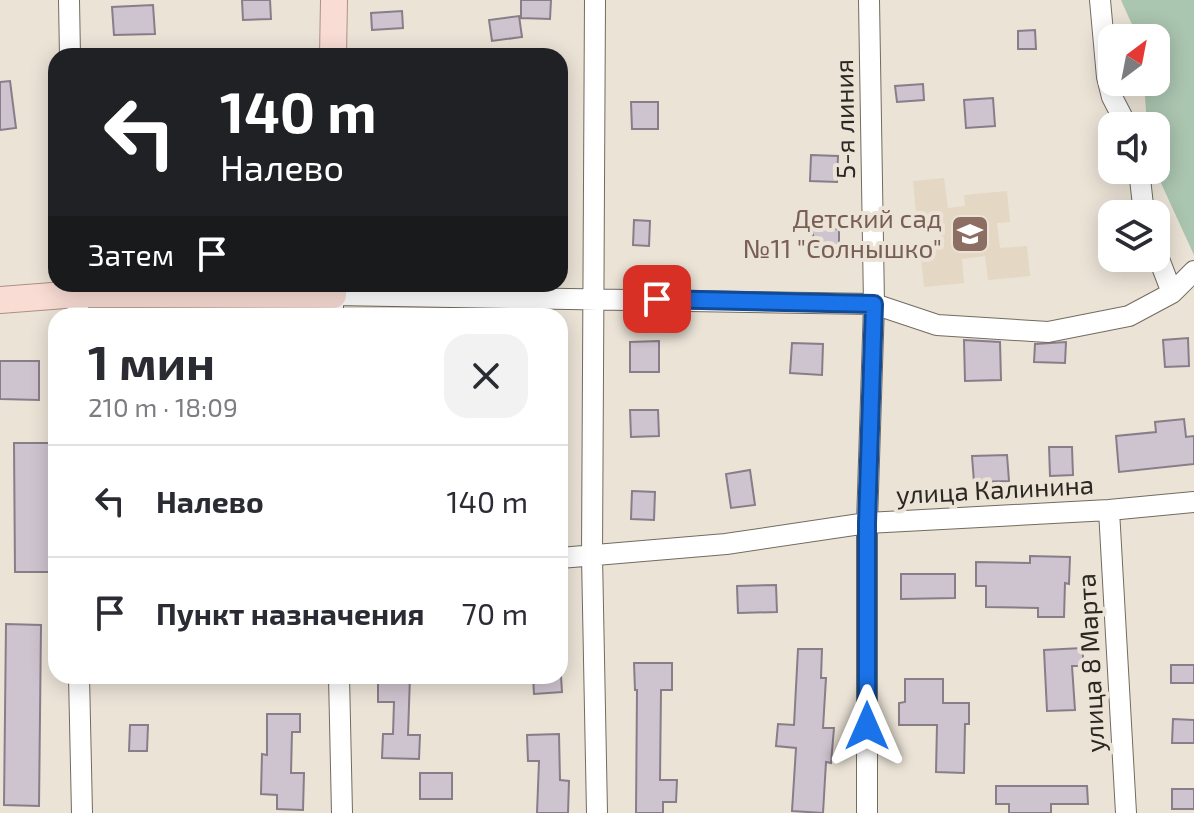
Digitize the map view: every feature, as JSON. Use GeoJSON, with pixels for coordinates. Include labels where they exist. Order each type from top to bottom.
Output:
{"type":"FeatureCollection","features":[{"type":"Feature","properties":{"kind":"main road"},"geometry":{"type":"LineString","coordinates":[[333,48],[334,0]]}},
{"type":"Feature","properties":{"kind":"main road"},"geometry":{"type":"LineString","coordinates":[[0,300],[333,298]]}},
{"type":"Feature","properties":{"kind":"street"},"geometry":{"type":"LineString","coordinates":[[69,0],[70,48]]}},
{"type":"Feature","properties":{"kind":"street"},"geometry":{"type":"LineString","coordinates":[[595,0],[592,556],[597,813]]}},
{"type":"Feature","properties":{"kind":"street","name":"5-я линия"},"geometry":{"type":"LineString","coordinates":[[867,813],[867,523],[874,304],[869,0]]}},
{"type":"Feature","properties":{"kind":"street"},"geometry":{"type":"LineString","coordinates":[[1100,0],[1107,77],[1120,112]]}},
{"type":"Feature","properties":{"kind":"street"},"geometry":{"type":"LineString","coordinates":[[333,298],[595,298],[874,304],[937,325],[1048,332],[1129,316],[1172,293],[1194,271]]}},
{"type":"Feature","properties":{"kind":"street"},"geometry":{"type":"LineString","coordinates":[[1164,272],[1172,293]]}},
{"type":"Feature","properties":{"kind":"street","name":"улица Калинина"},"geometry":{"type":"LineString","coordinates":[[568,558],[726,544],[867,523],[1109,510],[1194,502]]}},
{"type":"Feature","properties":{"kind":"street","name":"улица 8 Марта"},"geometry":{"type":"LineString","coordinates":[[1109,510],[1126,813]]}},
{"type":"Feature","properties":{"kind":"street"},"geometry":{"type":"LineString","coordinates":[[79,684],[82,813]]}},
{"type":"Feature","properties":{"kind":"street"},"geometry":{"type":"LineString","coordinates":[[339,684],[342,813]]}},
{"type":"Feature","properties":{"kind":"shaded area","name":"Детский сад №11 \"Солнышко\""},"geometry":{"type":"Polygon","coordinates":[[[944,178],[948,208],[965,206],[964,195],[1007,191],[1010,222],[997,223],[1000,248],[1027,246],[1030,276],[988,280],[985,256],[962,259],[964,283],[924,287],[920,248],[942,245],[939,220],[917,222],[913,181],[944,178]]]}},
{"type":"Feature","properties":{"kind":"green space"},"geometry":{"type":"Polygon","coordinates":[[[1121,0],[1194,0],[1194,255],[1161,184],[1170,184],[1170,112],[1146,112],[1145,96],[1170,96],[1170,24],[1132,24],[1121,0]]]}},
{"type":"Feature","properties":{"kind":"building"},"geometry":{"type":"Polygon","coordinates":[[[242,0],[270,0],[271,19],[243,20],[242,0]]]}},
{"type":"Feature","properties":{"kind":"building"},"geometry":{"type":"Polygon","coordinates":[[[521,0],[551,0],[550,19],[521,18],[521,0]]]}},
{"type":"Feature","properties":{"kind":"building"},"geometry":{"type":"Polygon","coordinates":[[[153,5],[155,34],[114,35],[112,7],[153,5]]]}},
{"type":"Feature","properties":{"kind":"building"},"geometry":{"type":"Polygon","coordinates":[[[402,11],[403,28],[372,30],[371,13],[402,11]]]}},
{"type":"Feature","properties":{"kind":"building"},"geometry":{"type":"Polygon","coordinates":[[[519,16],[522,37],[492,41],[489,20],[519,16]]]}},
{"type":"Feature","properties":{"kind":"building"},"geometry":{"type":"Polygon","coordinates":[[[1035,30],[1036,49],[1018,49],[1018,31],[1035,30]]]}},
{"type":"Feature","properties":{"kind":"building"},"geometry":{"type":"Polygon","coordinates":[[[10,81],[16,128],[0,130],[0,82],[10,81]]]}},
{"type":"Feature","properties":{"kind":"building"},"geometry":{"type":"Polygon","coordinates":[[[923,84],[924,100],[897,102],[895,86],[923,84]]]}},
{"type":"Feature","properties":{"kind":"building"},"geometry":{"type":"Polygon","coordinates":[[[993,98],[995,126],[966,128],[964,100],[993,98]]]}},
{"type":"Feature","properties":{"kind":"building"},"geometry":{"type":"Polygon","coordinates":[[[631,102],[658,102],[658,129],[632,129],[631,102]]]}},
{"type":"Feature","properties":{"kind":"building"},"geometry":{"type":"Polygon","coordinates":[[[811,155],[838,156],[837,182],[810,181],[811,155]]]}},
{"type":"Feature","properties":{"kind":"building"},"geometry":{"type":"Polygon","coordinates":[[[634,220],[650,221],[649,246],[633,245],[634,220]]]}},
{"type":"Feature","properties":{"kind":"building"},"geometry":{"type":"Polygon","coordinates":[[[813,229],[839,229],[839,247],[813,247],[813,229]]]}},
{"type":"Feature","properties":{"kind":"building"},"geometry":{"type":"Polygon","coordinates":[[[1188,338],[1189,366],[1165,367],[1163,340],[1188,338]]]}},
{"type":"Feature","properties":{"kind":"building"},"geometry":{"type":"Polygon","coordinates":[[[964,340],[1000,342],[1001,380],[965,381],[964,340]]]}},
{"type":"Feature","properties":{"kind":"building"},"geometry":{"type":"Polygon","coordinates":[[[659,341],[659,372],[630,372],[630,342],[659,341]]]}},
{"type":"Feature","properties":{"kind":"building"},"geometry":{"type":"Polygon","coordinates":[[[1066,342],[1065,363],[1034,362],[1035,344],[1066,342]]]}},
{"type":"Feature","properties":{"kind":"building"},"geometry":{"type":"Polygon","coordinates":[[[792,343],[823,344],[822,375],[790,373],[792,343]]]}},
{"type":"Feature","properties":{"kind":"building"},"geometry":{"type":"Polygon","coordinates":[[[0,361],[39,361],[39,400],[0,399],[0,361]]]}},
{"type":"Feature","properties":{"kind":"building"},"geometry":{"type":"Polygon","coordinates":[[[630,410],[658,410],[659,436],[631,437],[630,410]]]}},
{"type":"Feature","properties":{"kind":"building"},"geometry":{"type":"Polygon","coordinates":[[[1184,419],[1186,437],[1194,436],[1194,464],[1119,472],[1116,436],[1156,432],[1155,422],[1184,419]]]}},
{"type":"Feature","properties":{"kind":"building"},"geometry":{"type":"Polygon","coordinates":[[[14,443],[48,443],[48,572],[15,572],[14,443]]]}},
{"type":"Feature","properties":{"kind":"building"},"geometry":{"type":"Polygon","coordinates":[[[1049,447],[1072,447],[1073,475],[1050,476],[1049,447]]]}},
{"type":"Feature","properties":{"kind":"building"},"geometry":{"type":"Polygon","coordinates":[[[1007,455],[1009,481],[974,482],[972,456],[1007,455]]]}},
{"type":"Feature","properties":{"kind":"building"},"geometry":{"type":"Polygon","coordinates":[[[750,470],[755,505],[731,508],[726,474],[750,470]]]}},
{"type":"Feature","properties":{"kind":"building"},"geometry":{"type":"Polygon","coordinates":[[[632,491],[655,492],[654,520],[631,519],[632,491]]]}},
{"type":"Feature","properties":{"kind":"building"},"geometry":{"type":"Polygon","coordinates":[[[1030,556],[1070,557],[1064,617],[1038,617],[1038,608],[986,607],[986,586],[976,586],[976,562],[1030,563],[1030,556]]]}},
{"type":"Feature","properties":{"kind":"building"},"geometry":{"type":"Polygon","coordinates":[[[901,574],[955,574],[955,598],[901,599],[901,574]]]}},
{"type":"Feature","properties":{"kind":"building"},"geometry":{"type":"Polygon","coordinates":[[[776,585],[777,612],[738,613],[737,586],[776,585]]]}},
{"type":"Feature","properties":{"kind":"building"},"geometry":{"type":"Polygon","coordinates":[[[6,624],[41,625],[39,806],[4,805],[6,624]]]}},
{"type":"Feature","properties":{"kind":"building"},"geometry":{"type":"Polygon","coordinates":[[[1082,648],[1084,666],[1072,666],[1075,710],[1047,711],[1044,650],[1082,648]]]}},
{"type":"Feature","properties":{"kind":"building"},"geometry":{"type":"Polygon","coordinates":[[[798,649],[822,649],[821,678],[826,678],[823,728],[834,728],[831,763],[826,762],[823,813],[792,811],[796,748],[776,746],[778,724],[794,725],[798,649]]]}},
{"type":"Feature","properties":{"kind":"building"},"geometry":{"type":"Polygon","coordinates":[[[634,663],[672,663],[672,690],[661,690],[660,780],[677,780],[676,802],[663,802],[663,813],[636,813],[637,690],[634,663]]]}},
{"type":"Feature","properties":{"kind":"building"},"geometry":{"type":"Polygon","coordinates":[[[1171,665],[1194,665],[1194,683],[1171,683],[1171,665]]]}},
{"type":"Feature","properties":{"kind":"building"},"geometry":{"type":"Polygon","coordinates":[[[905,679],[943,679],[943,703],[969,703],[969,724],[965,724],[964,773],[936,772],[937,725],[899,725],[899,703],[905,702],[905,679]]]}},
{"type":"Feature","properties":{"kind":"building"},"geometry":{"type":"Polygon","coordinates":[[[378,684],[410,684],[408,735],[420,735],[419,759],[382,758],[383,734],[393,734],[394,702],[378,702],[378,684]]]}},
{"type":"Feature","properties":{"kind":"building"},"geometry":{"type":"Polygon","coordinates":[[[533,684],[562,684],[562,692],[534,694],[533,684]]]}},
{"type":"Feature","properties":{"kind":"building"},"geometry":{"type":"Polygon","coordinates":[[[267,714],[300,714],[300,732],[292,732],[291,773],[304,773],[303,810],[277,809],[277,795],[261,794],[262,754],[267,755],[267,714]]]}},
{"type":"Feature","properties":{"kind":"building"},"geometry":{"type":"Polygon","coordinates":[[[1173,719],[1194,720],[1194,743],[1172,743],[1173,719]]]}},
{"type":"Feature","properties":{"kind":"building"},"geometry":{"type":"Polygon","coordinates":[[[130,725],[148,725],[147,751],[129,751],[130,725]]]}},
{"type":"Feature","properties":{"kind":"building"},"geometry":{"type":"Polygon","coordinates":[[[559,734],[560,780],[569,781],[568,813],[537,813],[539,761],[528,761],[527,735],[559,734]]]}},
{"type":"Feature","properties":{"kind":"building"},"geometry":{"type":"Polygon","coordinates":[[[420,773],[452,773],[452,799],[420,799],[420,773]]]}},
{"type":"Feature","properties":{"kind":"building"},"geometry":{"type":"Polygon","coordinates":[[[996,786],[1087,786],[1088,804],[1051,804],[1051,813],[1009,813],[1009,804],[996,804],[996,786]]]}},
{"type":"Feature","properties":{"kind":"building"},"geometry":{"type":"Polygon","coordinates":[[[1172,789],[1194,789],[1194,809],[1172,809],[1172,789]]]}},
{"type":"Feature","properties":{"kind":"place","name":"Детский сад №11 \"Солнышко\""},"geometry":{"type":"Point","coordinates":[970,234]}},
{"type":"Feature","properties":{"kind":"route"},"geometry":{"type":"LineString","coordinates":[[657,299],[874,304],[867,523],[867,726]]}}]}
